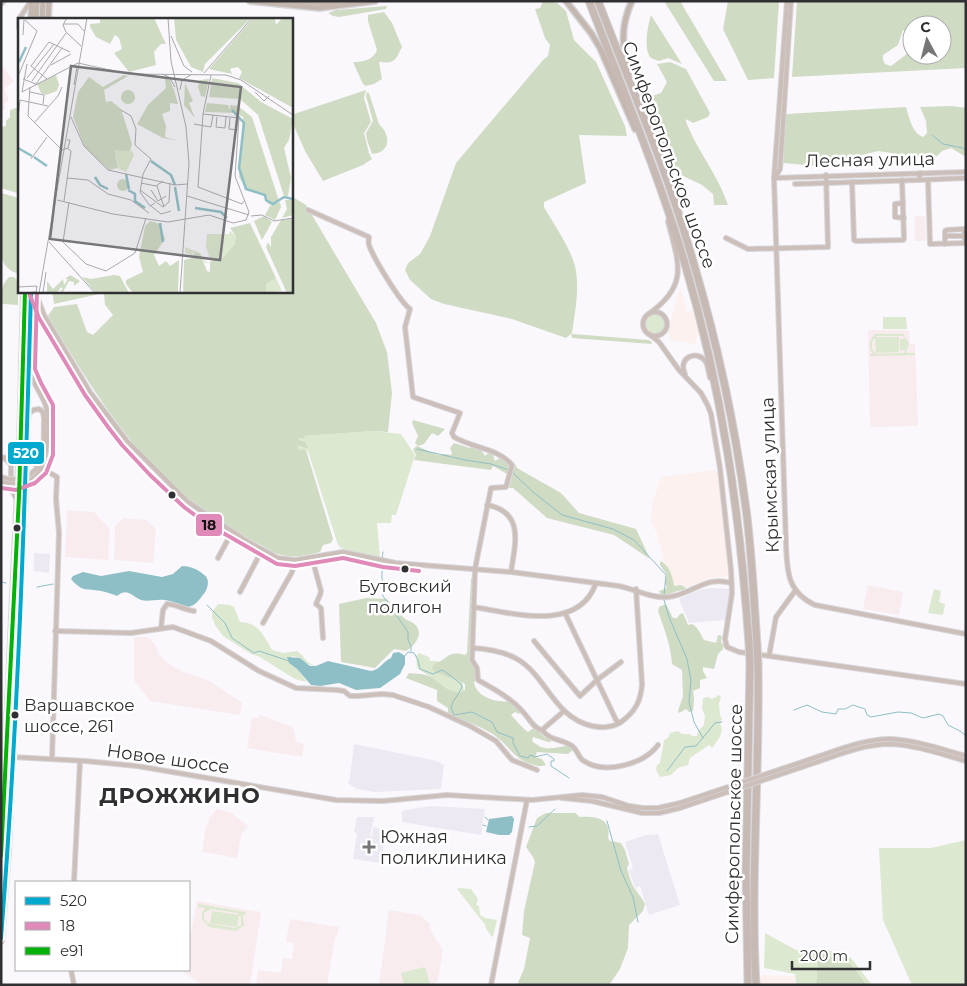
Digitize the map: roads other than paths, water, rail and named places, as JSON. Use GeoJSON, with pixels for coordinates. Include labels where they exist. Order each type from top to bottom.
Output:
{"type":"FeatureCollection","features":[{"type":"Feature","properties":{"kind":"highway","name":"Симферопольское шоссе"},"geometry":{"type":"LineString","coordinates":[[589,1],[660,190],[685,263],[698,309],[722,418],[738,511],[753,645]]}},
{"type":"Feature","properties":{"kind":"highway","name":"Симферопольское шоссе"},"geometry":{"type":"LineString","coordinates":[[598,1],[658,156],[693,260],[715,341],[728,401],[746,510],[753,578],[753,645]]}},
{"type":"Feature","properties":{"kind":"highway"},"geometry":{"type":"LineString","coordinates":[[753,645],[754,663]]}},
{"type":"Feature","properties":{"kind":"highway","name":"Симферопольское шоссе"},"geometry":{"type":"LineString","coordinates":[[748,985],[746,872],[754,663]]}},
{"type":"Feature","properties":{"kind":"highway","name":"Симферопольское шоссе"},"geometry":{"type":"LineString","coordinates":[[754,663],[758,720],[755,872],[756,985]]}},
{"type":"Feature","properties":{"kind":"main road"},"geometry":{"type":"LineString","coordinates":[[31,1],[32,18]]}},
{"type":"Feature","properties":{"kind":"main road"},"geometry":{"type":"LineString","coordinates":[[37,1],[42,18]]}},
{"type":"Feature","properties":{"kind":"main road"},"geometry":{"type":"LineString","coordinates":[[36,18],[43,1]]}},
{"type":"Feature","properties":{"kind":"main road"},"geometry":{"type":"LineString","coordinates":[[48,18],[49,1]]}},
{"type":"Feature","properties":{"kind":"main road"},"geometry":{"type":"LineString","coordinates":[[250,1],[311,8],[375,1]]}},
{"type":"Feature","properties":{"kind":"main road"},"geometry":{"type":"LineString","coordinates":[[291,1],[325,3],[339,1]]}},
{"type":"Feature","properties":{"kind":"main road"},"geometry":{"type":"LineString","coordinates":[[566,1],[600,48],[648,158]]}},
{"type":"Feature","properties":{"kind":"main road"},"geometry":{"type":"LineString","coordinates":[[632,1],[623,27],[624,50],[629,72],[658,156]]}},
{"type":"Feature","properties":{"kind":"main road"},"geometry":{"type":"LineString","coordinates":[[1,856],[18,503],[24,292]]}},
{"type":"Feature","properties":{"kind":"main road"},"geometry":{"type":"LineString","coordinates":[[1,941],[13,758],[27,451],[31,292]]}},
{"type":"Feature","properties":{"kind":"street"},"geometry":{"type":"LineString","coordinates":[[1,4],[4,1]]}},
{"type":"Feature","properties":{"kind":"street"},"geometry":{"type":"LineString","coordinates":[[20,18],[31,1]]}},
{"type":"Feature","properties":{"kind":"street"},"geometry":{"type":"LineString","coordinates":[[774,178],[787,1]]}},
{"type":"Feature","properties":{"kind":"street"},"geometry":{"type":"LineString","coordinates":[[774,178],[780,169],[791,1]]}},
{"type":"Feature","properties":{"kind":"street","name":"Лесная улица"},"geometry":{"type":"LineString","coordinates":[[774,178],[966,172]]}},
{"type":"Feature","properties":{"kind":"street"},"geometry":{"type":"LineString","coordinates":[[919,180],[920,173]]}},
{"type":"Feature","properties":{"kind":"street"},"geometry":{"type":"LineString","coordinates":[[726,238],[748,249],[828,246],[826,175]]}},
{"type":"Feature","properties":{"kind":"street","name":"Крымская улица"},"geometry":{"type":"LineString","coordinates":[[774,178],[787,559],[790,578],[796,591]]}},
{"type":"Feature","properties":{"kind":"street"},"geometry":{"type":"LineString","coordinates":[[795,184],[966,178]]}},
{"type":"Feature","properties":{"kind":"street"},"geometry":{"type":"LineString","coordinates":[[852,182],[854,240],[856,242],[904,239],[902,180]]}},
{"type":"Feature","properties":{"kind":"street"},"geometry":{"type":"LineString","coordinates":[[928,180],[930,244],[945,244],[966,243],[964,229],[945,231],[945,244]]}},
{"type":"Feature","properties":{"kind":"street"},"geometry":{"type":"LineString","coordinates":[[660,190],[679,270],[676,282],[667,299],[645,317],[643,324],[645,330],[659,342],[679,370],[706,399],[711,414],[725,508],[732,594],[727,619],[726,645],[730,650],[966,684]]}},
{"type":"Feature","properties":{"kind":"street"},"geometry":{"type":"LineString","coordinates":[[903,203],[896,203],[895,211],[897,218],[904,218]]}},
{"type":"Feature","properties":{"kind":"street"},"geometry":{"type":"LineString","coordinates":[[308,210],[367,235],[369,237],[369,244],[397,295],[403,304],[410,309],[405,327],[413,397],[460,413],[452,433],[454,437],[494,452],[507,459],[512,465],[506,487],[491,488],[475,569],[472,660],[477,668],[478,680],[510,700],[546,736],[575,749],[581,760],[585,762],[606,767],[637,762],[653,752],[658,746]]}},
{"type":"Feature","properties":{"kind":"street"},"geometry":{"type":"LineString","coordinates":[[35,292],[44,315],[90,392],[127,441],[188,502],[232,532],[278,558],[295,560],[340,552],[397,563],[511,572],[596,583],[636,589],[649,595],[665,598],[704,583],[719,581],[731,583]]}},
{"type":"Feature","properties":{"kind":"street"},"geometry":{"type":"LineString","coordinates":[[30,315],[37,309],[44,315]]}},
{"type":"Feature","properties":{"kind":"street"},"geometry":{"type":"LineString","coordinates":[[650,313],[660,312],[668,323],[666,329],[661,334],[650,335]]}},
{"type":"Feature","properties":{"kind":"street"},"geometry":{"type":"LineString","coordinates":[[689,380],[684,372],[684,362],[691,357],[702,358],[706,364],[722,418]]}},
{"type":"Feature","properties":{"kind":"street"},"geometry":{"type":"LineString","coordinates":[[1,477],[11,479],[30,475],[37,467],[42,454],[47,406],[35,386],[29,370]]}},
{"type":"Feature","properties":{"kind":"street"},"geometry":{"type":"LineString","coordinates":[[1,482],[11,484],[23,482],[32,478],[41,470],[47,454],[46,419],[43,412],[39,409],[34,409],[28,415]]}},
{"type":"Feature","properties":{"kind":"street"},"geometry":{"type":"LineString","coordinates":[[3,458],[16,454],[20,446]]}},
{"type":"Feature","properties":{"kind":"street"},"geometry":{"type":"LineString","coordinates":[[27,451],[31,462],[57,477],[56,499],[59,533],[52,759]]}},
{"type":"Feature","properties":{"kind":"street"},"geometry":{"type":"LineString","coordinates":[[2,487],[7,487],[11,478],[11,464],[3,458]]}},
{"type":"Feature","properties":{"kind":"street"},"geometry":{"type":"LineString","coordinates":[[2,487],[12,491],[18,503]]}},
{"type":"Feature","properties":{"kind":"street"},"geometry":{"type":"LineString","coordinates":[[487,505],[499,508],[509,515],[514,523],[516,533],[511,572]]}},
{"type":"Feature","properties":{"kind":"street"},"geometry":{"type":"LineString","coordinates":[[218,558],[232,532]]}},
{"type":"Feature","properties":{"kind":"street"},"geometry":{"type":"LineString","coordinates":[[240,592],[262,550]]}},
{"type":"Feature","properties":{"kind":"street"},"geometry":{"type":"LineString","coordinates":[[312,558],[321,591],[316,604],[321,608],[323,638]]}},
{"type":"Feature","properties":{"kind":"street"},"geometry":{"type":"LineString","coordinates":[[263,624],[292,572],[295,560]]}},
{"type":"Feature","properties":{"kind":"street"},"geometry":{"type":"LineString","coordinates":[[473,607],[547,617],[565,613],[588,599],[596,583]]}},
{"type":"Feature","properties":{"kind":"street"},"geometry":{"type":"LineString","coordinates":[[472,648],[500,652],[518,659],[564,711],[577,722],[598,728],[611,727],[619,723],[637,707],[642,695],[636,589]]}},
{"type":"Feature","properties":{"kind":"street"},"geometry":{"type":"LineString","coordinates":[[769,656],[776,617],[796,591],[809,603],[822,608],[966,634]]}},
{"type":"Feature","properties":{"kind":"street"},"geometry":{"type":"LineString","coordinates":[[161,628],[163,610],[167,604],[194,611]]}},
{"type":"Feature","properties":{"kind":"street"},"geometry":{"type":"LineString","coordinates":[[565,613],[619,723]]}},
{"type":"Feature","properties":{"kind":"street"},"geometry":{"type":"LineString","coordinates":[[55,631],[131,633],[173,627],[211,641],[259,671],[296,688],[344,691],[350,696],[388,694],[420,703],[470,726],[496,741],[512,760],[537,770]]}},
{"type":"Feature","properties":{"kind":"street"},"geometry":{"type":"LineString","coordinates":[[534,641],[580,696],[621,662]]}},
{"type":"Feature","properties":{"kind":"street"},"geometry":{"type":"LineString","coordinates":[[542,730],[564,711]]}},
{"type":"Feature","properties":{"kind":"street"},"geometry":{"type":"LineString","coordinates":[[557,798],[591,795],[643,808],[658,808],[680,803],[865,742],[888,739],[916,743],[966,756]]}},
{"type":"Feature","properties":{"kind":"street"},"geometry":{"type":"LineString","coordinates":[[557,798],[592,801],[642,813],[659,813],[680,808],[866,747],[888,744],[914,747],[966,761]]}},
{"type":"Feature","properties":{"kind":"street","name":"Новое шоссе"},"geometry":{"type":"LineString","coordinates":[[13,758],[52,759],[137,766],[336,800],[383,801],[447,795],[527,800],[557,798]]}},
{"type":"Feature","properties":{"kind":"street"},"geometry":{"type":"LineString","coordinates":[[74,881],[80,761]]}},
{"type":"Feature","properties":{"kind":"street"},"geometry":{"type":"LineString","coordinates":[[491,985],[527,800]]}},
{"type":"Feature","properties":{"kind":"street"},"geometry":{"type":"LineString","coordinates":[[71,971],[74,985]]}},
{"type":"Feature","properties":{"kind":"water"},"geometry":{"type":"Polygon","coordinates":[[[182,566],[199,571],[208,580],[208,586],[199,600],[186,607],[164,600],[141,600],[124,592],[117,596],[103,591],[85,589],[71,579],[73,576],[83,572],[101,576],[129,571],[162,577],[173,574],[182,566]]]}},
{"type":"Feature","properties":{"kind":"water"},"geometry":{"type":"Polygon","coordinates":[[[399,652],[405,656],[405,664],[400,674],[380,688],[356,690],[339,683],[320,686],[311,685],[289,663],[287,657],[300,658],[310,666],[316,666],[328,661],[371,671],[377,669],[391,658],[393,653],[399,652]]]}},
{"type":"Feature","properties":{"kind":"water"},"geometry":{"type":"Polygon","coordinates":[[[512,816],[514,819],[512,832],[509,835],[486,832],[489,819],[512,816]]]}},
{"type":"Feature","properties":{"kind":"waterway"},"geometry":{"type":"LineString","coordinates":[[932,135],[943,144],[963,148],[966,151]]}},
{"type":"Feature","properties":{"kind":"waterway"},"geometry":{"type":"LineString","coordinates":[[417,449],[491,464],[509,470]]}},
{"type":"Feature","properties":{"kind":"waterway"},"geometry":{"type":"LineString","coordinates":[[512,472],[562,515],[613,529],[634,540],[666,575],[664,595]]}},
{"type":"Feature","properties":{"kind":"waterway"},"geometry":{"type":"LineString","coordinates":[[382,558],[383,552]]}},
{"type":"Feature","properties":{"kind":"waterway"},"geometry":{"type":"LineString","coordinates":[[382,564],[382,579],[384,583],[381,587],[383,596],[408,632],[411,651]]}},
{"type":"Feature","properties":{"kind":"waterway"},"geometry":{"type":"LineString","coordinates":[[1,582],[6,583]]}},
{"type":"Feature","properties":{"kind":"waterway"},"geometry":{"type":"LineString","coordinates":[[37,587],[53,584]]}},
{"type":"Feature","properties":{"kind":"waterway"},"geometry":{"type":"LineString","coordinates":[[664,600],[669,617],[687,659],[691,680],[689,702],[694,722],[703,738]]}},
{"type":"Feature","properties":{"kind":"waterway"},"geometry":{"type":"LineString","coordinates":[[207,605],[225,623],[232,638],[254,653],[259,651],[289,661]]}},
{"type":"Feature","properties":{"kind":"waterway"},"geometry":{"type":"LineString","coordinates":[[404,657],[408,652],[414,653],[420,669],[433,674],[442,670],[461,684],[462,687],[451,707],[454,715],[472,712],[492,722],[497,732],[513,738],[513,743],[520,756],[528,758],[530,755],[535,757],[547,754],[554,759],[554,761],[551,761],[551,766],[569,778]]}},
{"type":"Feature","properties":{"kind":"waterway"},"geometry":{"type":"LineString","coordinates":[[794,710],[807,705],[822,712],[836,714],[838,709],[845,709],[853,705],[865,709],[867,715],[871,717],[898,712],[911,713],[923,718],[939,714],[943,716],[948,725],[966,736]]}},
{"type":"Feature","properties":{"kind":"waterway"},"geometry":{"type":"LineString","coordinates":[[667,771],[685,747],[696,746],[715,723],[722,722]]}},
{"type":"Feature","properties":{"kind":"waterway"},"geometry":{"type":"LineString","coordinates":[[529,827],[537,826],[555,809]]}},
{"type":"Feature","properties":{"kind":"waterway"},"geometry":{"type":"LineString","coordinates":[[485,817],[488,820]]}},
{"type":"Feature","properties":{"kind":"waterway"},"geometry":{"type":"LineString","coordinates":[[607,821],[621,871],[633,897],[638,922]]}},
{"type":"Feature","properties":{"kind":"place","name":"Бутовский полигон"},"geometry":{"type":"Point","coordinates":[405,569]}},
{"type":"Feature","properties":{"kind":"place","name":"Варшавское шоссе, 261"},"geometry":{"type":"Point","coordinates":[15,715]}},
{"type":"Feature","properties":{"kind":"place","name":"Южная поликлиника"},"geometry":{"type":"Point","coordinates":[369,847]}},
{"type":"Feature","properties":{"kind":"district","name":"ДРОЖЖИНО"},"geometry":{"type":"Point","coordinates":[180,795]}}]}
